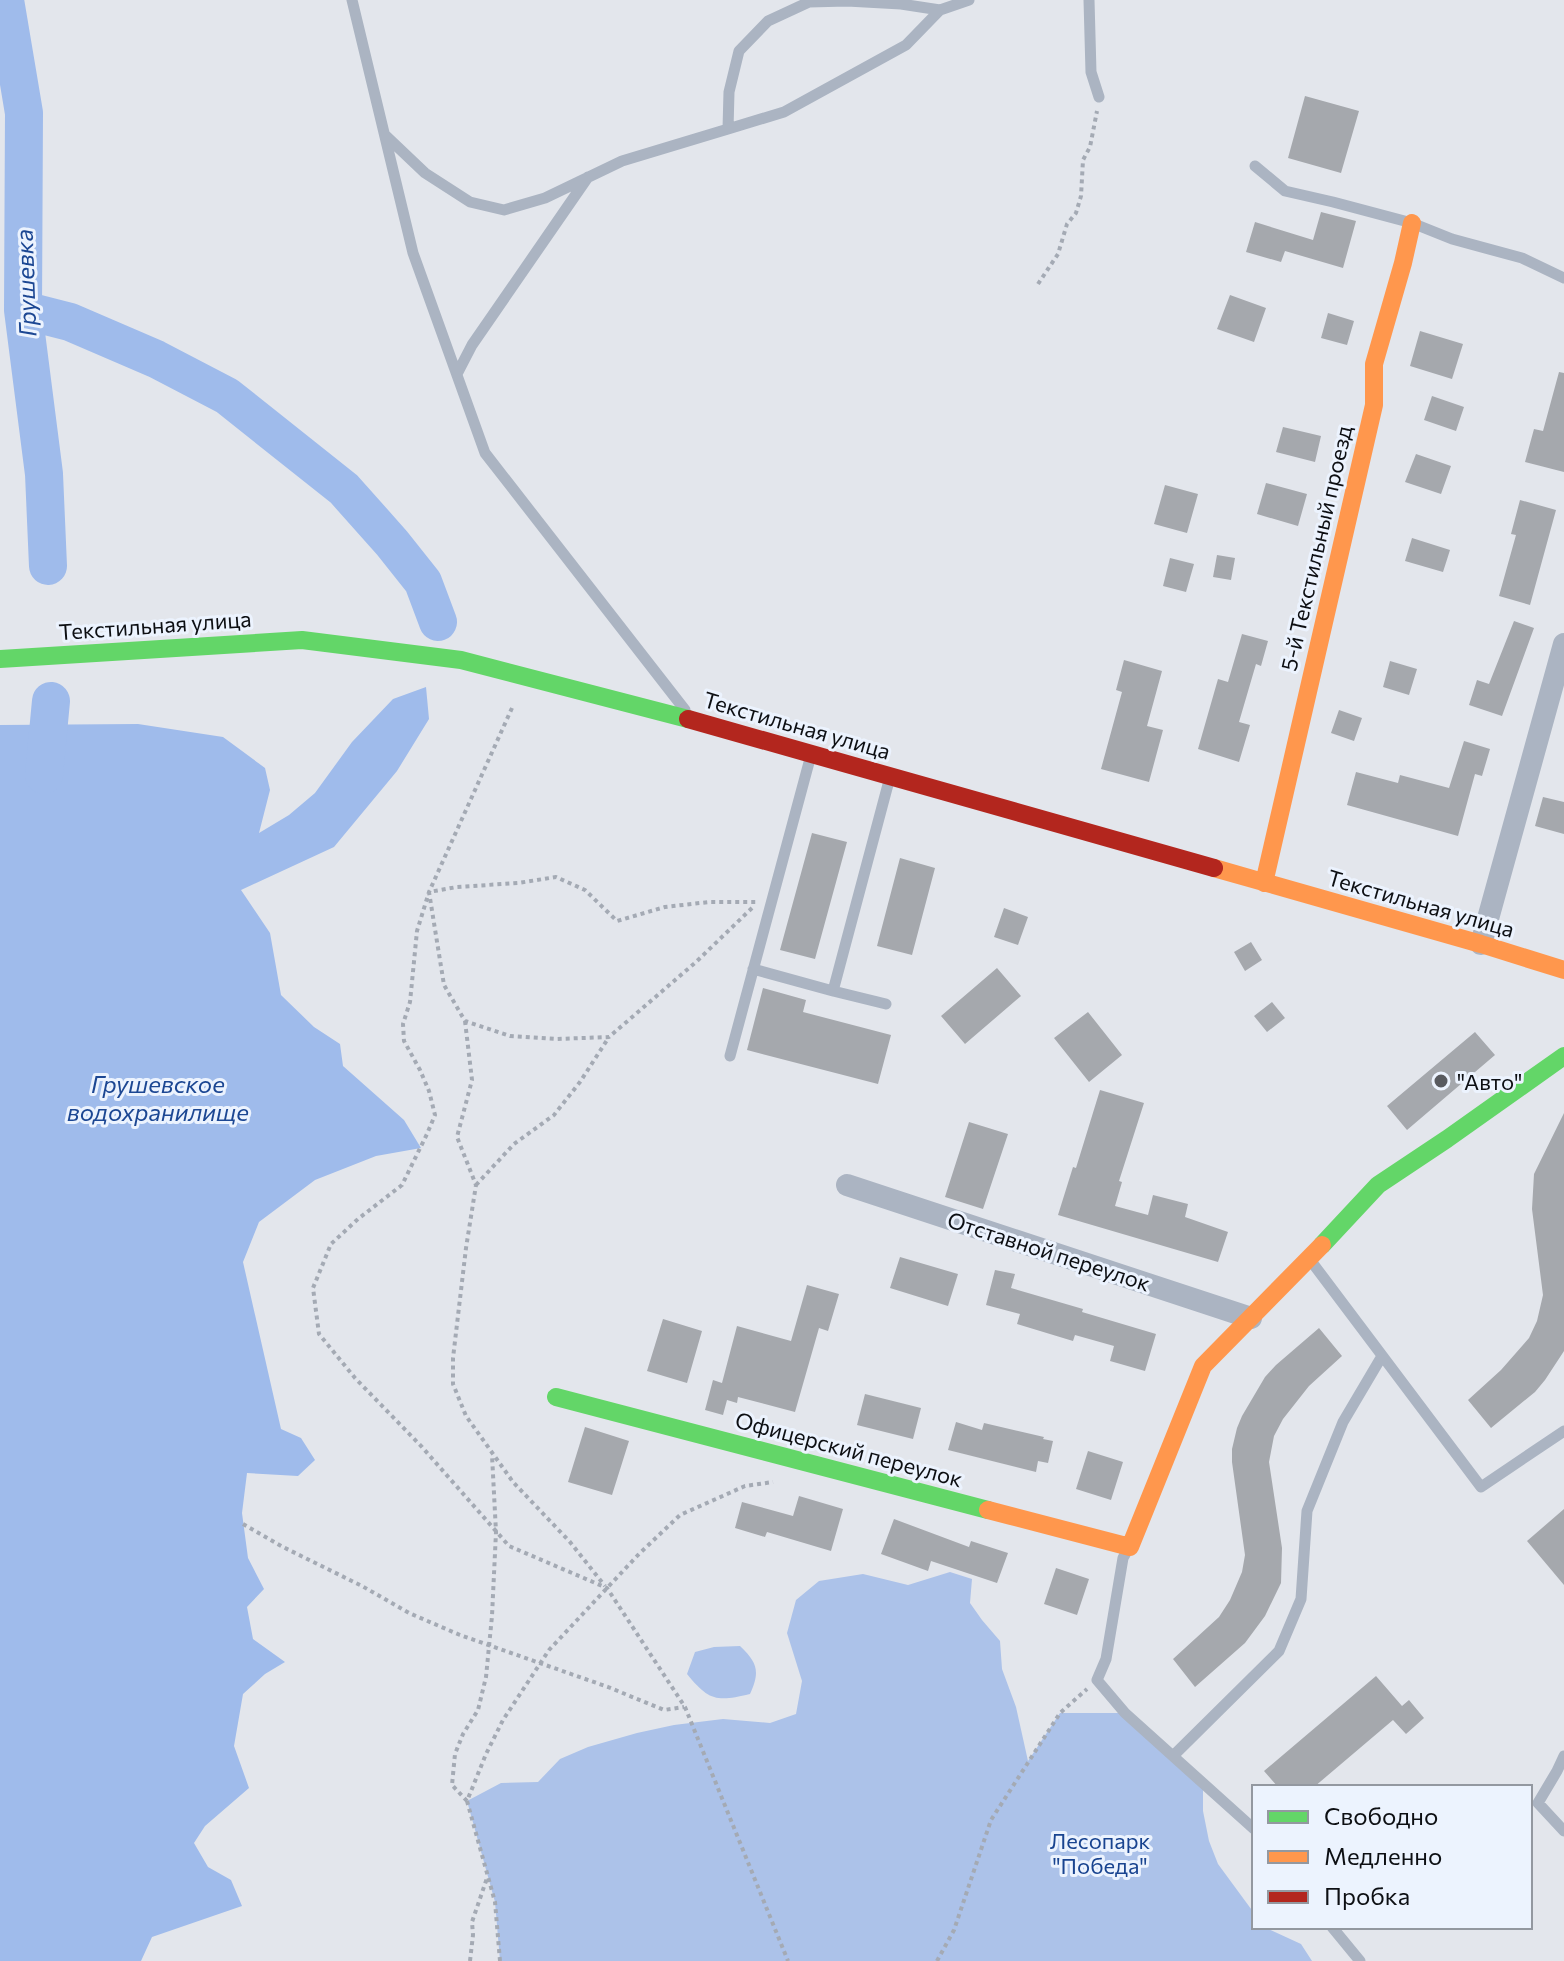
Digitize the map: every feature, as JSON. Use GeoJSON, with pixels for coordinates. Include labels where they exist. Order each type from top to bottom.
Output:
{"type":"FeatureCollection","features":[{"type":"Feature","properties":{"kind":"street","name":"5-й Текстильный проезд"},"geometry":{"type":"LineString","coordinates":[[1264,883],[1374,405],[1374,364],[1412,223]]}},
{"type":"Feature","properties":{"kind":"street","name":"Текстильная улица"},"geometry":{"type":"LineString","coordinates":[[0,659],[302,640],[461,660],[692,720],[1564,970]]}},
{"type":"Feature","properties":{"kind":"street"},"geometry":{"type":"LineString","coordinates":[[1481,944],[1564,644]]}},
{"type":"Feature","properties":{"kind":"street"},"geometry":{"type":"LineString","coordinates":[[1130,1547],[1203,1366],[1378,1185],[1564,1056]]}},
{"type":"Feature","properties":{"kind":"street","name":"Отставной переулок"},"geometry":{"type":"LineString","coordinates":[[847,1185],[1251,1318]]}},
{"type":"Feature","properties":{"kind":"street","name":"Офицерский переулок"},"geometry":{"type":"LineString","coordinates":[[556,1397],[1130,1547]]}},
{"type":"Feature","properties":{"kind":"lane"},"geometry":{"type":"LineString","coordinates":[[352,0],[413,253],[485,453],[692,720]]}},
{"type":"Feature","properties":{"kind":"lane"},"geometry":{"type":"LineString","coordinates":[[385,135],[425,173],[470,202],[504,210],[545,198],[622,161],[784,112],[906,45],[940,10],[969,0]]}},
{"type":"Feature","properties":{"kind":"lane"},"geometry":{"type":"LineString","coordinates":[[1089,0],[1091,72],[1099,97]]}},
{"type":"Feature","properties":{"kind":"lane"},"geometry":{"type":"LineString","coordinates":[[728,129],[729,92],[739,51],[768,21],[809,2],[901,4],[940,10]]}},
{"type":"Feature","properties":{"kind":"lane"},"geometry":{"type":"LineString","coordinates":[[1255,166],[1285,191],[1412,223],[1452,239],[1522,258],[1564,278]]}},
{"type":"Feature","properties":{"kind":"lane"},"geometry":{"type":"LineString","coordinates":[[457,374],[472,345],[588,177]]}},
{"type":"Feature","properties":{"kind":"lane"},"geometry":{"type":"LineString","coordinates":[[730,1056],[811,754]]}},
{"type":"Feature","properties":{"kind":"lane"},"geometry":{"type":"LineString","coordinates":[[833,991],[890,777]]}},
{"type":"Feature","properties":{"kind":"lane"},"geometry":{"type":"LineString","coordinates":[[753,969],[886,1004]]}},
{"type":"Feature","properties":{"kind":"lane"},"geometry":{"type":"LineString","coordinates":[[1309,1259],[1481,1487],[1564,1431]]}},
{"type":"Feature","properties":{"kind":"lane"},"geometry":{"type":"LineString","coordinates":[[1173,1756],[1279,1651],[1301,1599],[1307,1511],[1343,1422],[1382,1356]]}},
{"type":"Feature","properties":{"kind":"lane"},"geometry":{"type":"LineString","coordinates":[[1130,1547],[1123,1558],[1106,1659],[1097,1680],[1125,1713],[1252,1827]]}},
{"type":"Feature","properties":{"kind":"lane"},"geometry":{"type":"LineString","coordinates":[[1564,1756],[1538,1803],[1564,1831]]}},
{"type":"Feature","properties":{"kind":"lane"},"geometry":{"type":"LineString","coordinates":[[1334,1929],[1360,1961]]}},
{"type":"Feature","properties":{"kind":"path"},"geometry":{"type":"LineString","coordinates":[[1038,284],[1058,254],[1067,224],[1076,213],[1081,196],[1083,160],[1090,147],[1099,97]]}},
{"type":"Feature","properties":{"kind":"path"},"geometry":{"type":"LineString","coordinates":[[512,708],[429,892],[417,931],[410,1002],[403,1024],[404,1041],[429,1091],[435,1115],[402,1185],[331,1244],[313,1288],[319,1334],[355,1378],[422,1447],[509,1546],[607,1588]]}},
{"type":"Feature","properties":{"kind":"path"},"geometry":{"type":"LineString","coordinates":[[429,892],[556,877],[585,890],[617,921],[665,907],[709,902],[758,902]]}},
{"type":"Feature","properties":{"kind":"path"},"geometry":{"type":"LineString","coordinates":[[429,892],[444,985],[465,1021],[472,1080],[457,1137],[476,1185],[453,1358],[453,1384],[466,1416],[492,1453],[513,1482],[570,1542],[607,1588],[685,1707],[788,1961]]}},
{"type":"Feature","properties":{"kind":"path"},"geometry":{"type":"LineString","coordinates":[[476,1185],[514,1144],[554,1115],[609,1037],[696,962],[758,902],[773,893]]}},
{"type":"Feature","properties":{"kind":"path"},"geometry":{"type":"LineString","coordinates":[[465,1021],[510,1036],[557,1039],[609,1037]]}},
{"type":"Feature","properties":{"kind":"path"},"geometry":{"type":"LineString","coordinates":[[492,1453],[496,1532],[486,1677],[478,1710],[455,1754],[452,1785],[467,1801],[488,1876],[495,1902],[500,1961]]}},
{"type":"Feature","properties":{"kind":"path"},"geometry":{"type":"LineString","coordinates":[[467,1801],[503,1720],[549,1650],[638,1555],[680,1515],[745,1486],[773,1482]]}},
{"type":"Feature","properties":{"kind":"path"},"geometry":{"type":"LineString","coordinates":[[243,1524],[409,1613],[460,1635],[664,1710],[685,1707]]}},
{"type":"Feature","properties":{"kind":"path"},"geometry":{"type":"LineString","coordinates":[[937,1961],[954,1930],[991,1820],[1060,1713],[1097,1680]]}},
{"type":"Feature","properties":{"kind":"path"},"geometry":{"type":"LineString","coordinates":[[470,1961],[472,1922],[488,1876]]}},
{"type":"Feature","properties":{"kind":"green space","name":"Лесопарк \"Победа\""},"geometry":{"type":"Polygon","coordinates":[[[950,1572],[972,1579],[970,1603],[1000,1641],[1002,1669],[1016,1707],[1028,1761],[1060,1713],[1125,1713],[1203,1783],[1203,1811],[1209,1841],[1218,1864],[1252,1910],[1252,1929],[1268,1929],[1301,1944],[1312,1961],[500,1961],[495,1902],[467,1801],[501,1783],[538,1782],[560,1759],[588,1747],[637,1733],[723,1719],[770,1723],[796,1714],[802,1681],[787,1633],[796,1600],[819,1581],[863,1574],[908,1585],[950,1572]]]}},
{"type":"Feature","properties":{"kind":"green space"},"geometry":{"type":"Polygon","coordinates":[[[740,1646],[756,1668],[750,1694],[714,1697],[701,1690],[687,1674],[695,1652],[714,1647],[740,1646]]]}},
{"type":"Feature","properties":{"kind":"water","name":"Грушевское водохранилище"},"geometry":{"type":"Polygon","coordinates":[[[426,687],[429,719],[397,771],[334,847],[241,890],[270,933],[281,995],[314,1027],[340,1044],[343,1066],[404,1120],[421,1148],[376,1156],[315,1180],[259,1222],[243,1262],[281,1429],[301,1438],[315,1460],[298,1476],[247,1473],[242,1513],[248,1558],[264,1589],[247,1607],[253,1639],[285,1662],[265,1674],[243,1694],[234,1746],[249,1788],[205,1826],[194,1843],[208,1867],[231,1880],[242,1906],[152,1937],[141,1961],[0,1961],[0,725],[138,724],[223,737],[265,768],[270,790],[259,833],[289,815],[315,793],[352,742],[393,699],[426,687]]]}},
{"type":"Feature","properties":{"kind":"building"},"geometry":{"type":"Polygon","coordinates":[[[1305,96],[1359,111],[1341,173],[1288,158],[1305,96]]]}},
{"type":"Feature","properties":{"kind":"building"},"geometry":{"type":"Polygon","coordinates":[[[1321,212],[1356,221],[1343,268],[1285,251],[1281,262],[1246,252],[1255,222],[1313,240],[1321,212]]]}},
{"type":"Feature","properties":{"kind":"building"},"geometry":{"type":"Polygon","coordinates":[[[1230,295],[1266,308],[1254,342],[1217,329],[1230,295]]]}},
{"type":"Feature","properties":{"kind":"building"},"geometry":{"type":"Polygon","coordinates":[[[1328,313],[1354,321],[1347,345],[1321,338],[1328,313]]]}},
{"type":"Feature","properties":{"kind":"building"},"geometry":{"type":"Polygon","coordinates":[[[1420,331],[1463,344],[1452,379],[1410,366],[1420,331]]]}},
{"type":"Feature","properties":{"kind":"building"},"geometry":{"type":"Polygon","coordinates":[[[1559,372],[1564,373],[1564,472],[1525,462],[1534,429],[1543,431],[1559,372]]]}},
{"type":"Feature","properties":{"kind":"building"},"geometry":{"type":"Polygon","coordinates":[[[1432,396],[1464,407],[1456,431],[1424,420],[1432,396]]]}},
{"type":"Feature","properties":{"kind":"building"},"geometry":{"type":"Polygon","coordinates":[[[1283,427],[1321,436],[1315,462],[1276,452],[1283,427]]]}},
{"type":"Feature","properties":{"kind":"building"},"geometry":{"type":"Polygon","coordinates":[[[1416,454],[1451,466],[1441,494],[1405,482],[1416,454]]]}},
{"type":"Feature","properties":{"kind":"building"},"geometry":{"type":"Polygon","coordinates":[[[1266,483],[1307,494],[1298,526],[1257,514],[1266,483]]]}},
{"type":"Feature","properties":{"kind":"building"},"geometry":{"type":"Polygon","coordinates":[[[1165,485],[1198,494],[1187,533],[1154,524],[1165,485]]]}},
{"type":"Feature","properties":{"kind":"building"},"geometry":{"type":"Polygon","coordinates":[[[1520,500],[1556,510],[1530,605],[1499,596],[1516,535],[1511,534],[1520,500]]]}},
{"type":"Feature","properties":{"kind":"building"},"geometry":{"type":"Polygon","coordinates":[[[1412,538],[1450,550],[1443,572],[1405,561],[1412,538]]]}},
{"type":"Feature","properties":{"kind":"building"},"geometry":{"type":"Polygon","coordinates":[[[1217,555],[1235,558],[1231,580],[1213,577],[1217,555]]]}},
{"type":"Feature","properties":{"kind":"building"},"geometry":{"type":"Polygon","coordinates":[[[1170,558],[1194,564],[1186,592],[1163,586],[1170,558]]]}},
{"type":"Feature","properties":{"kind":"building"},"geometry":{"type":"Polygon","coordinates":[[[1514,621],[1534,628],[1502,716],[1469,705],[1477,680],[1489,684],[1514,621]]]}},
{"type":"Feature","properties":{"kind":"building"},"geometry":{"type":"Polygon","coordinates":[[[1242,634],[1268,641],[1261,666],[1256,664],[1239,722],[1250,725],[1239,762],[1198,749],[1218,679],[1228,682],[1242,634]]]}},
{"type":"Feature","properties":{"kind":"building"},"geometry":{"type":"Polygon","coordinates":[[[1124,660],[1162,671],[1147,726],[1163,730],[1149,782],[1101,769],[1122,692],[1116,690],[1124,660]]]}},
{"type":"Feature","properties":{"kind":"building"},"geometry":{"type":"Polygon","coordinates":[[[1390,661],[1417,669],[1409,695],[1383,687],[1390,661]]]}},
{"type":"Feature","properties":{"kind":"building"},"geometry":{"type":"Polygon","coordinates":[[[1339,710],[1362,718],[1354,741],[1331,733],[1339,710]]]}},
{"type":"Feature","properties":{"kind":"building"},"geometry":{"type":"Polygon","coordinates":[[[1464,741],[1490,749],[1482,776],[1475,774],[1458,836],[1347,805],[1356,772],[1398,783],[1400,775],[1449,788],[1464,741]]]}},
{"type":"Feature","properties":{"kind":"building"},"geometry":{"type":"Polygon","coordinates":[[[1543,797],[1564,802],[1564,834],[1535,826],[1543,797]]]}},
{"type":"Feature","properties":{"kind":"building"},"geometry":{"type":"Polygon","coordinates":[[[812,833],[847,842],[815,959],[780,950],[812,833]]]}},
{"type":"Feature","properties":{"kind":"building"},"geometry":{"type":"Polygon","coordinates":[[[900,858],[935,868],[912,955],[877,946],[900,858]]]}},
{"type":"Feature","properties":{"kind":"building"},"geometry":{"type":"Polygon","coordinates":[[[1004,908],[1028,917],[1018,945],[994,937],[1004,908]]]}},
{"type":"Feature","properties":{"kind":"building"},"geometry":{"type":"Polygon","coordinates":[[[1251,942],[1262,960],[1245,971],[1234,952],[1251,942]]]}},
{"type":"Feature","properties":{"kind":"building"},"geometry":{"type":"Polygon","coordinates":[[[997,968],[1021,996],[965,1044],[941,1016],[997,968]]]}},
{"type":"Feature","properties":{"kind":"building"},"geometry":{"type":"Polygon","coordinates":[[[763,988],[806,1000],[803,1012],[891,1035],[878,1084],[747,1050],[763,988]]]}},
{"type":"Feature","properties":{"kind":"building"},"geometry":{"type":"Polygon","coordinates":[[[1272,1002],[1285,1018],[1267,1032],[1254,1016],[1272,1002]]]}},
{"type":"Feature","properties":{"kind":"building"},"geometry":{"type":"Polygon","coordinates":[[[1088,1012],[1122,1055],[1089,1082],[1054,1038],[1088,1012]]]}},
{"type":"Feature","properties":{"kind":"building","name":"\"Авто\""},"geometry":{"type":"Polygon","coordinates":[[[1475,1032],[1495,1055],[1407,1130],[1387,1106],[1475,1032]]]}},
{"type":"Feature","properties":{"kind":"building"},"geometry":{"type":"Polygon","coordinates":[[[1100,1090],[1144,1103],[1119,1181],[1122,1182],[1115,1206],[1148,1215],[1153,1195],[1188,1204],[1185,1217],[1228,1232],[1218,1262],[1058,1215],[1100,1090]]]}},
{"type":"Feature","properties":{"kind":"building"},"geometry":{"type":"Polygon","coordinates":[[[1564,1113],[1564,1351],[1535,1392],[1491,1428],[1468,1400],[1501,1370],[1529,1338],[1537,1321],[1543,1295],[1532,1209],[1534,1174],[1564,1113]]]}},
{"type":"Feature","properties":{"kind":"building"},"geometry":{"type":"Polygon","coordinates":[[[969,1122],[1008,1134],[983,1209],[945,1197],[969,1122]]]}},
{"type":"Feature","properties":{"kind":"building"},"geometry":{"type":"Polygon","coordinates":[[[900,1257],[958,1274],[948,1306],[890,1288],[900,1257]]]}},
{"type":"Feature","properties":{"kind":"building"},"geometry":{"type":"Polygon","coordinates":[[[995,1270],[1015,1274],[1011,1288],[1156,1334],[1145,1371],[1110,1361],[1114,1346],[1075,1335],[1073,1341],[1017,1324],[1020,1314],[986,1305],[995,1270]]]}},
{"type":"Feature","properties":{"kind":"building"},"geometry":{"type":"Polygon","coordinates":[[[807,1285],[839,1294],[828,1331],[819,1328],[795,1412],[738,1397],[737,1403],[727,1400],[723,1415],[705,1410],[713,1380],[722,1383],[737,1326],[791,1341],[807,1285]]]}},
{"type":"Feature","properties":{"kind":"building"},"geometry":{"type":"Polygon","coordinates":[[[663,1319],[702,1331],[687,1383],[647,1371],[663,1319]]]}},
{"type":"Feature","properties":{"kind":"building"},"geometry":{"type":"Polygon","coordinates":[[[1319,1328],[1342,1356],[1309,1386],[1283,1419],[1274,1436],[1269,1462],[1282,1548],[1281,1583],[1265,1616],[1245,1643],[1195,1687],[1173,1659],[1219,1617],[1242,1572],[1245,1555],[1232,1462],[1237,1428],[1265,1377],[1319,1328]]]}},
{"type":"Feature","properties":{"kind":"building"},"geometry":{"type":"Polygon","coordinates":[[[865,1394],[921,1408],[913,1439],[857,1425],[865,1394]]]}},
{"type":"Feature","properties":{"kind":"building"},"geometry":{"type":"Polygon","coordinates":[[[956,1422],[982,1430],[984,1423],[1053,1441],[1048,1463],[1038,1461],[1036,1472],[948,1450],[956,1422]]]}},
{"type":"Feature","properties":{"kind":"building"},"geometry":{"type":"Polygon","coordinates":[[[585,1427],[629,1441],[612,1495],[568,1482],[585,1427]]]}},
{"type":"Feature","properties":{"kind":"building"},"geometry":{"type":"Polygon","coordinates":[[[1088,1451],[1123,1462],[1111,1500],[1076,1489],[1088,1451]]]}},
{"type":"Feature","properties":{"kind":"building"},"geometry":{"type":"Polygon","coordinates":[[[799,1496],[843,1509],[831,1551],[767,1532],[765,1537],[735,1528],[742,1502],[793,1516],[799,1496]]]}},
{"type":"Feature","properties":{"kind":"building"},"geometry":{"type":"Polygon","coordinates":[[[1564,1509],[1564,1585],[1527,1541],[1564,1509]]]}},
{"type":"Feature","properties":{"kind":"building"},"geometry":{"type":"Polygon","coordinates":[[[894,1519],[969,1547],[971,1541],[1008,1553],[997,1583],[931,1561],[928,1571],[881,1554],[894,1519]]]}},
{"type":"Feature","properties":{"kind":"building"},"geometry":{"type":"Polygon","coordinates":[[[1056,1568],[1089,1579],[1077,1615],[1044,1604],[1056,1568]]]}},
{"type":"Feature","properties":{"kind":"building"},"geometry":{"type":"Polygon","coordinates":[[[1376,1676],[1402,1706],[1409,1700],[1424,1718],[1406,1734],[1393,1720],[1316,1785],[1276,1785],[1264,1771],[1376,1676]]]}},
{"type":"Feature","properties":{"kind":"waterway","name":"Грушевка"},"geometry":{"type":"LineString","coordinates":[[5,0],[24,113],[23,310],[44,474],[48,566]]}},
{"type":"Feature","properties":{"kind":"waterway"},"geometry":{"type":"LineString","coordinates":[[23,310],[70,322],[156,359],[227,396],[344,489],[423,582],[438,622]]}},
{"type":"Feature","properties":{"kind":"waterway","name":"Грушевка"},"geometry":{"type":"LineString","coordinates":[[44,775],[51,701]]}},
{"type":"Feature","properties":{"kind":"traffic: fast"},"geometry":{"type":"LineString","coordinates":[[0,659],[302,640],[461,660],[688,719]]}},
{"type":"Feature","properties":{"kind":"traffic: fast"},"geometry":{"type":"LineString","coordinates":[[1322,1245],[1378,1185],[1564,1056]]}},
{"type":"Feature","properties":{"kind":"traffic: fast"},"geometry":{"type":"LineString","coordinates":[[556,1397],[988,1510]]}},
{"type":"Feature","properties":{"kind":"traffic: slow"},"geometry":{"type":"LineString","coordinates":[[1264,883],[1374,405],[1374,364],[1412,223]]}},
{"type":"Feature","properties":{"kind":"traffic: slow"},"geometry":{"type":"LineString","coordinates":[[1214,868],[1564,970]]}},
{"type":"Feature","properties":{"kind":"traffic: slow"},"geometry":{"type":"LineString","coordinates":[[988,1510],[1130,1547],[1203,1366],[1322,1245]]}},
{"type":"Feature","properties":{"kind":"traffic: jam"},"geometry":{"type":"LineString","coordinates":[[688,719],[1214,868]]}},
{"type":"Feature","properties":{"kind":"place","name":"\"Авто\""},"geometry":{"type":"Point","coordinates":[1441,1081]}}]}
